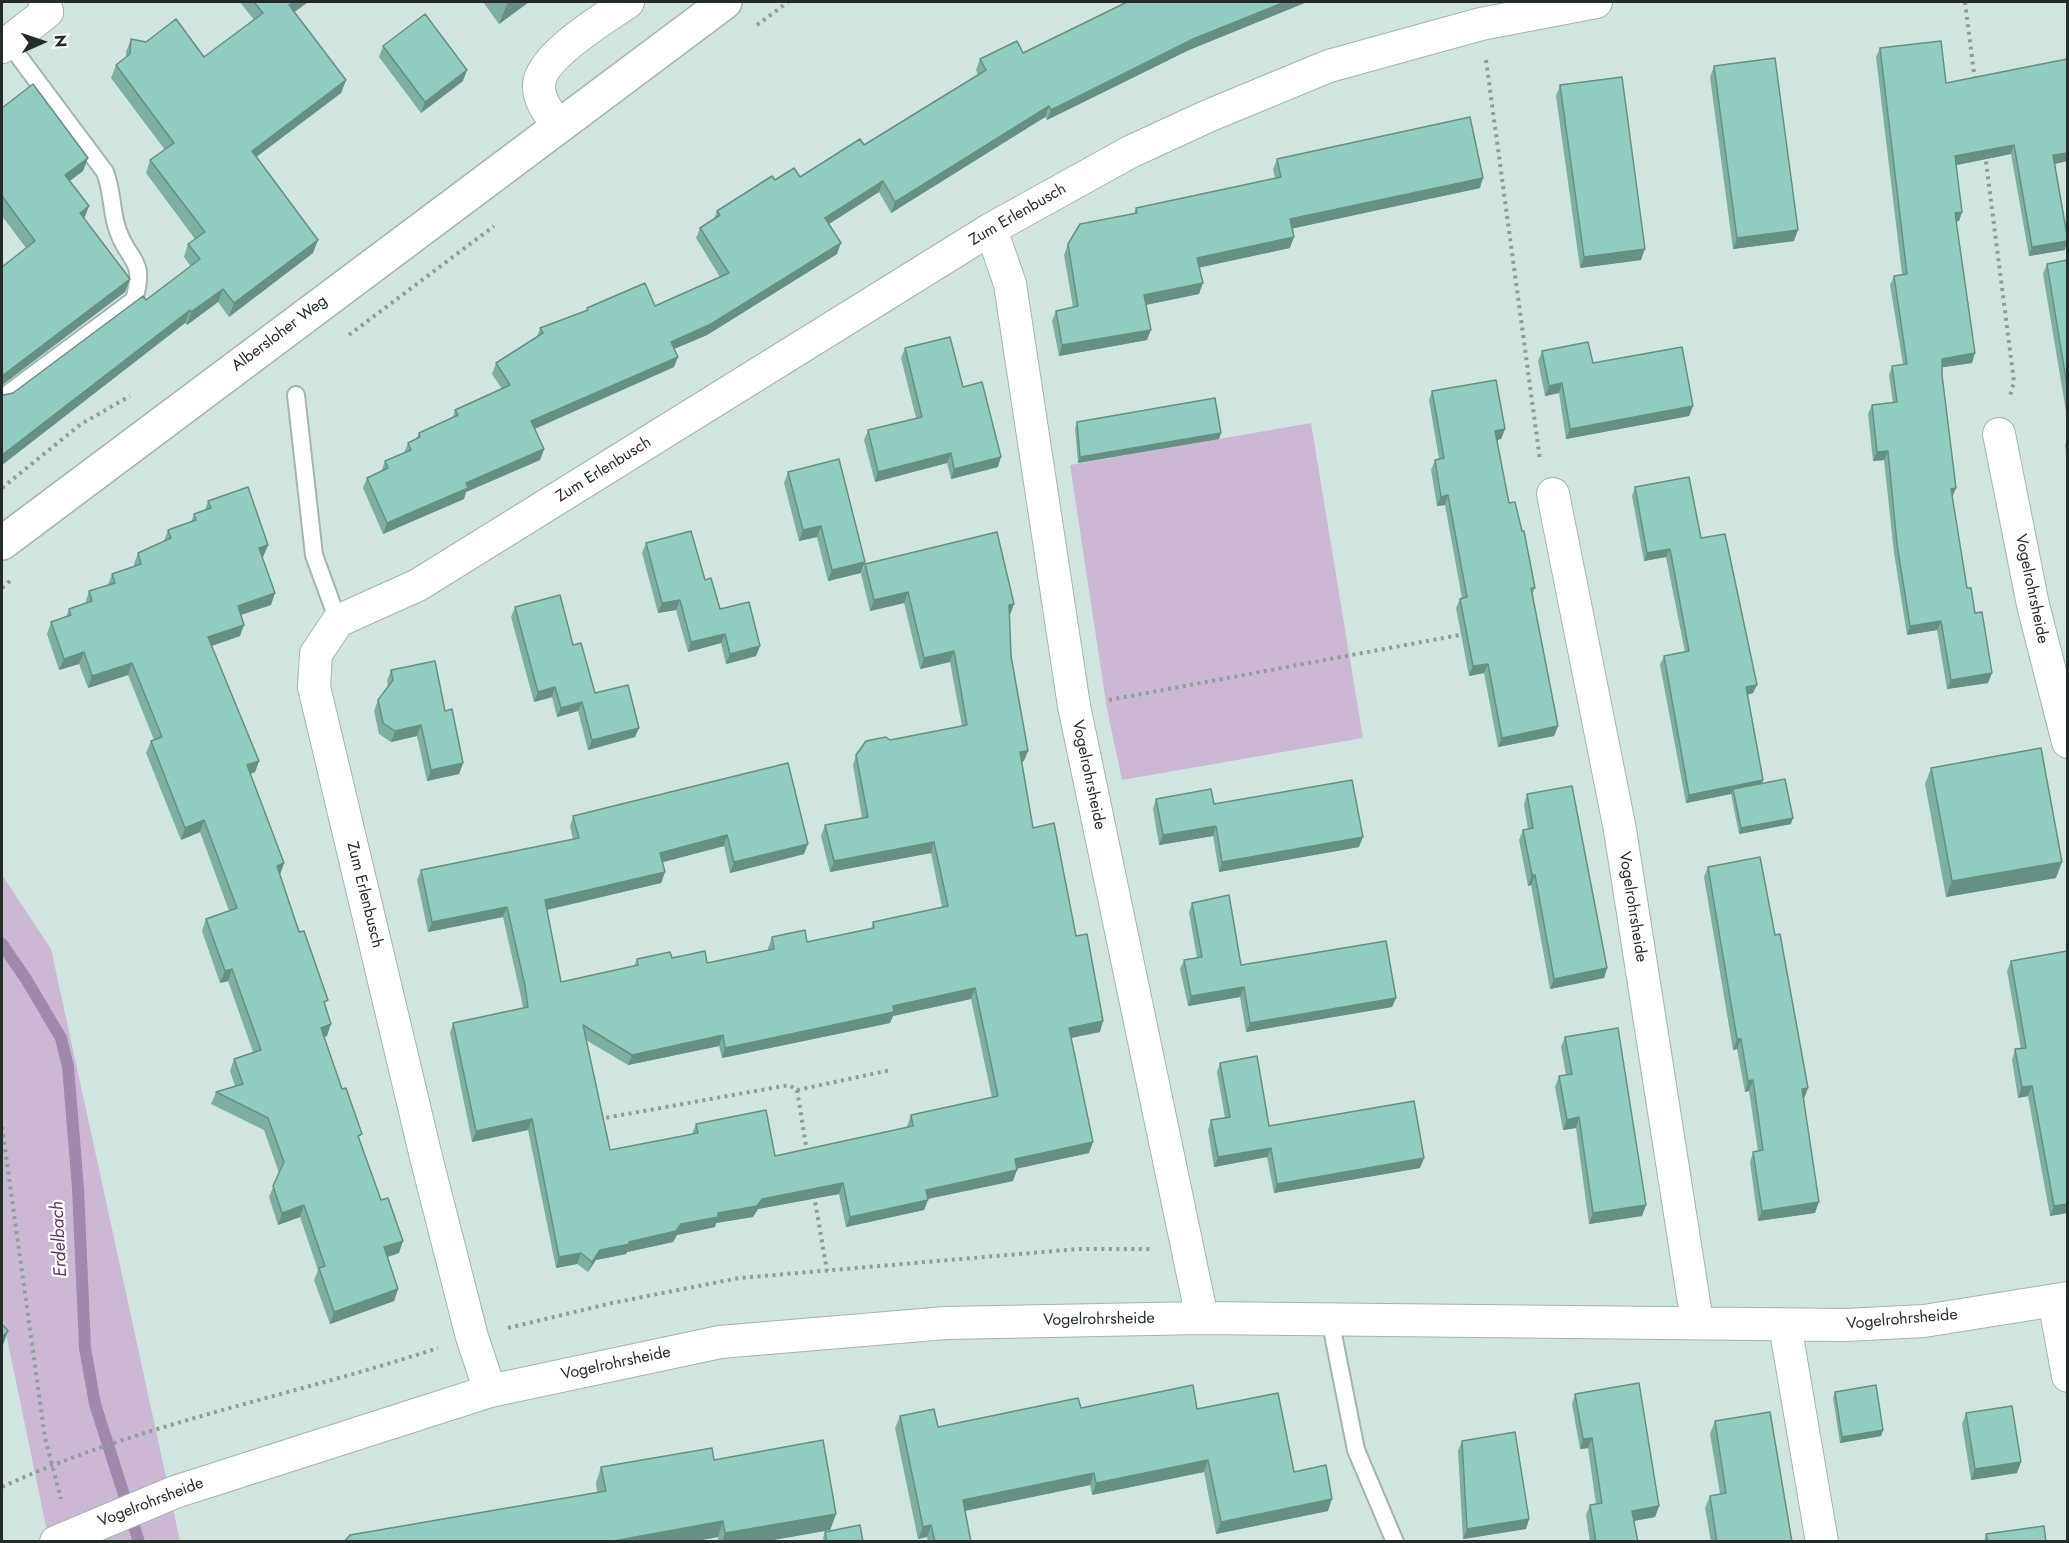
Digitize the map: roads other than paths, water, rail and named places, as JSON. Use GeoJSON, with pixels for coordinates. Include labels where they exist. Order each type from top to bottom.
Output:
{"type":"FeatureCollection","features":[{"type":"Feature","properties":{"kind":"main road","name":"Albersloher Weg"},"geometry":{"type":"LineString","coordinates":[[2,543],[725,2]]}},
{"type":"Feature","properties":{"kind":"street"},"geometry":{"type":"LineString","coordinates":[[5,44],[47,12],[45,2]]}},
{"type":"Feature","properties":{"kind":"street"},"geometry":{"type":"LineString","coordinates":[[559,126],[544,105],[540,95],[542,74],[556,56],[628,2]]}},
{"type":"Feature","properties":{"kind":"street","name":"Zum Erlenbusch"},"geometry":{"type":"LineString","coordinates":[[490,1391],[472,1337],[427,1161],[314,687],[316,654],[338,621],[418,585],[992,229],[1130,152],[1208,116],[1329,66],[1481,24],[1596,2]]}},
{"type":"Feature","properties":{"kind":"street","name":"Vogelrohrsheide"},"geometry":{"type":"LineString","coordinates":[[992,229],[1010,284],[1074,706],[1202,1318]]}},
{"type":"Feature","properties":{"kind":"street","name":"Vogelrohrsheide"},"geometry":{"type":"LineString","coordinates":[[1999,434],[2033,605],[2067,742]]}},
{"type":"Feature","properties":{"kind":"street","name":"Vogelrohrsheide"},"geometry":{"type":"LineString","coordinates":[[1553,494],[1620,830],[1698,1322]]}},
{"type":"Feature","properties":{"kind":"street","name":"Vogelrohrsheide"},"geometry":{"type":"LineString","coordinates":[[71,1535],[175,1492],[490,1391],[720,1342],[946,1323],[1202,1318],[1698,1322],[1785,1325],[1924,1322],[2061,1299],[2067,1376]]}},
{"type":"Feature","properties":{"kind":"street"},"geometry":{"type":"LineString","coordinates":[[1785,1325],[1822,1542]]}},
{"type":"Feature","properties":{"kind":"lane"},"geometry":{"type":"LineString","coordinates":[[2,398],[134,300],[140,279],[136,262],[118,231],[111,187],[105,172],[5,44]]}},
{"type":"Feature","properties":{"kind":"lane"},"geometry":{"type":"LineString","coordinates":[[296,395],[314,555],[338,621]]}},
{"type":"Feature","properties":{"kind":"lane"},"geometry":{"type":"LineString","coordinates":[[1330,1319],[1356,1450],[1395,1542]]}},
{"type":"Feature","properties":{"kind":"waterway","name":"Erdelbach"},"geometry":{"type":"LineString","coordinates":[[2,944],[61,1038],[68,1067],[78,1188],[85,1348],[95,1404],[139,1542]]}}]}
